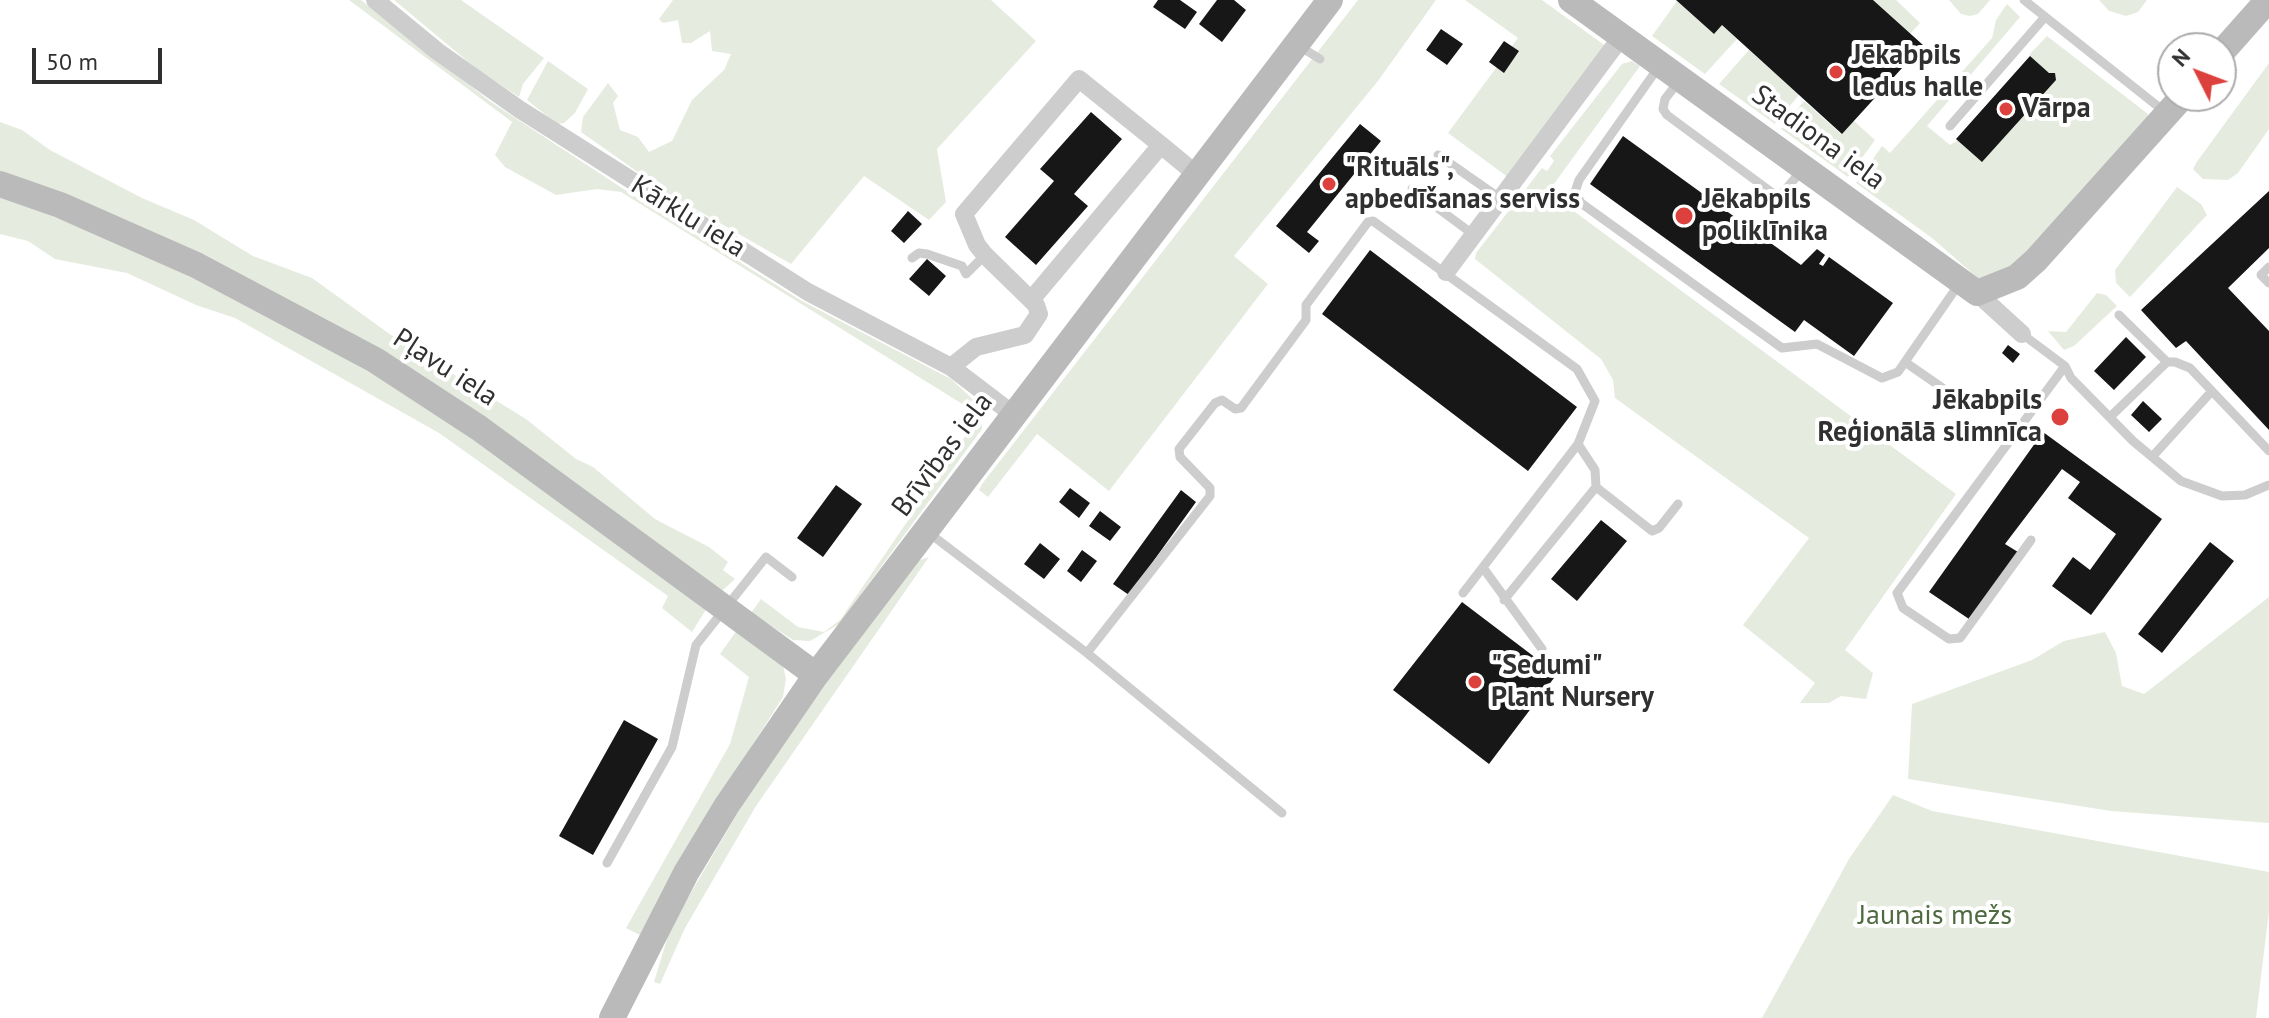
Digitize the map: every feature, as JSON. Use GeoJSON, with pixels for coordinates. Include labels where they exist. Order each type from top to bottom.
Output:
{"type":"FeatureCollection","features":[{"type":"Feature","properties":{"kind":"street","name":"Kārklu iela"},"geometry":{"type":"LineString","coordinates":[[375,0],[506,100],[808,292],[951,367],[1014,415]]}},
{"type":"Feature","properties":{"kind":"street","name":"Brīvības iela"},"geometry":{"type":"LineString","coordinates":[[612,1018],[686,873],[727,805],[816,675],[1330,0]]}},
{"type":"Feature","properties":{"kind":"street","name":"Stadiona iela"},"geometry":{"type":"LineString","coordinates":[[1571,0],[1969,287],[2022,334]]}},
{"type":"Feature","properties":{"kind":"street"},"geometry":{"type":"LineString","coordinates":[[2237,35],[2268,0]]}},
{"type":"Feature","properties":{"kind":"street"},"geometry":{"type":"LineString","coordinates":[[1446,272],[1622,36]]}},
{"type":"Feature","properties":{"kind":"street"},"geometry":{"type":"LineString","coordinates":[[951,367],[976,347],[1025,335],[1039,314],[1031,300],[985,255],[964,221],[967,208],[1079,79],[1196,174]]}},
{"type":"Feature","properties":{"kind":"street"},"geometry":{"type":"LineString","coordinates":[[1969,287],[2017,277],[2036,260],[2169,112]]}},
{"type":"Feature","properties":{"kind":"street"},"geometry":{"type":"LineString","coordinates":[[1031,300],[1161,145]]}},
{"type":"Feature","properties":{"kind":"street","name":"Pļavu iela"},"geometry":{"type":"LineString","coordinates":[[0,184],[60,205],[196,265],[375,360],[479,428],[816,675]]}},
{"type":"Feature","properties":{"kind":"street","name":"Brīvības iela"},"geometry":{"type":"LineString","coordinates":[[627,1018],[639,968]]}},
{"type":"Feature","properties":{"kind":"lane"},"geometry":{"type":"LineString","coordinates":[[2024,0],[2044,18],[2157,93]]}},
{"type":"Feature","properties":{"kind":"lane"},"geometry":{"type":"LineString","coordinates":[[1950,126],[2044,18]]}},
{"type":"Feature","properties":{"kind":"lane"},"geometry":{"type":"LineString","coordinates":[[1296,44],[1320,59]]}},
{"type":"Feature","properties":{"kind":"lane"},"geometry":{"type":"LineString","coordinates":[[1671,71],[1663,109],[1667,115],[1774,194],[1781,195],[1804,168]]}},
{"type":"Feature","properties":{"kind":"lane"},"geometry":{"type":"LineString","coordinates":[[1671,71],[1579,180],[1576,199],[1782,348],[1817,344],[1882,378],[1891,377],[1969,287]]}},
{"type":"Feature","properties":{"kind":"lane"},"geometry":{"type":"LineString","coordinates":[[1438,155],[1501,199]]}},
{"type":"Feature","properties":{"kind":"lane"},"geometry":{"type":"LineString","coordinates":[[1412,189],[1474,235]]}},
{"type":"Feature","properties":{"kind":"lane"},"geometry":{"type":"LineString","coordinates":[[1087,653],[1210,496],[1210,488],[1180,457],[1179,449],[1215,403],[1222,400],[1235,409],[1241,408],[1306,320],[1306,305],[1368,222],[1373,221],[1577,369],[1595,401],[1578,444],[1463,593]]}},
{"type":"Feature","properties":{"kind":"lane"},"geometry":{"type":"LineString","coordinates":[[912,258],[919,253],[927,254],[962,266],[966,274],[985,255]]}},
{"type":"Feature","properties":{"kind":"lane"},"geometry":{"type":"LineString","coordinates":[[2269,267],[2261,275],[2269,283]]}},
{"type":"Feature","properties":{"kind":"lane"},"geometry":{"type":"LineString","coordinates":[[2119,315],[2167,362],[2190,368],[2269,451]]}},
{"type":"Feature","properties":{"kind":"lane"},"geometry":{"type":"LineString","coordinates":[[2022,334],[2065,366],[2071,378],[2110,417],[2181,481],[2222,496],[2245,495],[2269,485]]}},
{"type":"Feature","properties":{"kind":"lane"},"geometry":{"type":"LineString","coordinates":[[1905,362],[1967,405]]}},
{"type":"Feature","properties":{"kind":"lane"},"geometry":{"type":"LineString","coordinates":[[2110,417],[2167,362]]}},
{"type":"Feature","properties":{"kind":"lane"},"geometry":{"type":"LineString","coordinates":[[2031,540],[1960,638],[1949,639],[1903,608],[1897,593],[2065,366]]}},
{"type":"Feature","properties":{"kind":"lane"},"geometry":{"type":"LineString","coordinates":[[2152,457],[2212,391]]}},
{"type":"Feature","properties":{"kind":"lane"},"geometry":{"type":"LineString","coordinates":[[1504,600],[1596,487],[1595,470],[1578,444]]}},
{"type":"Feature","properties":{"kind":"lane"},"geometry":{"type":"LineString","coordinates":[[1596,487],[1652,531],[1659,528],[1678,504]]}},
{"type":"Feature","properties":{"kind":"lane"},"geometry":{"type":"LineString","coordinates":[[926,530],[1087,653],[1282,813]]}},
{"type":"Feature","properties":{"kind":"lane"},"geometry":{"type":"LineString","coordinates":[[607,863],[672,747],[696,645],[766,557],[792,577]]}},
{"type":"Feature","properties":{"kind":"lane"},"geometry":{"type":"LineString","coordinates":[[1484,569],[1542,649]]}},
{"type":"Feature","properties":{"kind":"green space"},"geometry":{"type":"Polygon","coordinates":[[[349,0],[361,0],[491,102],[648,205],[802,301],[951,379],[980,406],[982,429],[839,624],[810,641],[793,640],[751,613],[761,599],[798,627],[824,632],[840,620],[980,415],[621,192],[597,189],[556,195],[505,167],[495,155],[512,122],[349,0]]]}},
{"type":"Feature","properties":{"kind":"green space"},"geometry":{"type":"Polygon","coordinates":[[[394,0],[461,0],[544,58],[523,84],[519,97],[478,70],[394,0]]]}},
{"type":"Feature","properties":{"kind":"green space"},"geometry":{"type":"Polygon","coordinates":[[[673,0],[991,0],[1036,41],[937,149],[946,202],[929,220],[864,176],[791,264],[666,192],[581,132],[583,117],[608,83],[618,96],[613,103],[620,130],[638,137],[649,152],[672,141],[692,100],[724,70],[731,54],[712,51],[710,31],[691,43],[682,43],[678,20],[663,23],[659,19],[673,0]]]}},
{"type":"Feature","properties":{"kind":"green space"},"geometry":{"type":"Polygon","coordinates":[[[1358,0],[1436,0],[1378,81],[1234,256],[1268,284],[1109,491],[1037,434],[988,497],[979,490],[982,484],[1358,0]]]}},
{"type":"Feature","properties":{"kind":"green space"},"geometry":{"type":"Polygon","coordinates":[[[1465,0],[1542,0],[1607,47],[1509,178],[1448,133],[1518,38],[1465,0]]]}},
{"type":"Feature","properties":{"kind":"green space"},"geometry":{"type":"Polygon","coordinates":[[[1873,0],[1896,0],[1920,23],[1910,34],[1873,0]]]}},
{"type":"Feature","properties":{"kind":"green space"},"geometry":{"type":"Polygon","coordinates":[[[1949,0],[1990,0],[1978,14],[1970,16],[1961,14],[1949,0]]]}},
{"type":"Feature","properties":{"kind":"green space"},"geometry":{"type":"Polygon","coordinates":[[[2099,0],[2147,0],[2138,12],[2126,16],[2109,11],[2099,0]]]}},
{"type":"Feature","properties":{"kind":"green space"},"geometry":{"type":"Polygon","coordinates":[[[1677,1],[1714,34],[1722,25],[1737,39],[1705,74],[1652,36],[1677,1]]]}},
{"type":"Feature","properties":{"kind":"green space"},"geometry":{"type":"Polygon","coordinates":[[[2007,4],[2020,17],[1927,126],[1950,145],[2056,80],[2055,73],[2049,73],[2029,55],[2047,36],[2148,114],[2148,120],[2012,270],[1980,280],[1932,238],[1856,183],[1882,146],[1890,153],[1992,38],[1996,20],[2007,4]]]}},
{"type":"Feature","properties":{"kind":"green space"},"geometry":{"type":"Polygon","coordinates":[[[1749,50],[1799,95],[1775,124],[1719,84],[1749,50]]]}},
{"type":"Feature","properties":{"kind":"green space"},"geometry":{"type":"Polygon","coordinates":[[[548,61],[588,89],[575,113],[564,123],[557,124],[527,100],[548,61]]]}},
{"type":"Feature","properties":{"kind":"green space"},"geometry":{"type":"Polygon","coordinates":[[[1632,61],[1640,66],[1548,192],[1956,494],[1845,650],[1873,673],[1866,699],[1841,696],[1829,703],[1800,703],[1815,683],[1743,625],[1809,538],[1615,398],[1613,380],[1601,359],[1475,259],[1476,253],[1542,168],[1547,171],[1554,161],[1550,156],[1622,64],[1632,61]]]}},
{"type":"Feature","properties":{"kind":"green space"},"geometry":{"type":"Polygon","coordinates":[[[2269,63],[2269,129],[2238,173],[2228,180],[2203,179],[2193,169],[2233,112],[2237,112],[2237,107],[2269,63]]]}},
{"type":"Feature","properties":{"kind":"green space"},"geometry":{"type":"Polygon","coordinates":[[[1804,101],[1841,134],[1854,121],[1875,140],[1848,177],[1781,129],[1804,101]]]}},
{"type":"Feature","properties":{"kind":"green space"},"geometry":{"type":"Polygon","coordinates":[[[0,122],[22,130],[50,150],[142,198],[194,220],[253,256],[312,278],[398,340],[526,419],[576,459],[593,467],[655,519],[709,547],[728,562],[723,570],[735,579],[722,591],[522,448],[0,174],[0,122]]]}},
{"type":"Feature","properties":{"kind":"green space"},"geometry":{"type":"Polygon","coordinates":[[[2177,187],[2201,204],[2207,215],[2130,297],[2116,283],[2115,270],[2177,187]]]}},
{"type":"Feature","properties":{"kind":"green space"},"geometry":{"type":"Polygon","coordinates":[[[0,194],[185,272],[384,375],[707,608],[692,632],[662,608],[668,596],[439,433],[235,318],[196,305],[127,273],[55,259],[28,241],[0,234],[0,194]]]}},
{"type":"Feature","properties":{"kind":"green space"},"geometry":{"type":"Polygon","coordinates":[[[2097,293],[2106,295],[2117,306],[2074,346],[2064,350],[2048,331],[2066,332],[2097,293]]]}},
{"type":"Feature","properties":{"kind":"green space"},"geometry":{"type":"Polygon","coordinates":[[[929,557],[756,806],[685,928],[660,984],[654,982],[667,939],[682,908],[752,788],[841,661],[920,560],[929,557]]]}},
{"type":"Feature","properties":{"kind":"green space"},"geometry":{"type":"Polygon","coordinates":[[[2269,597],[2269,823],[2111,811],[1908,779],[1912,704],[2032,660],[2064,641],[2105,632],[2116,653],[2122,686],[2144,694],[2269,597]]]}},
{"type":"Feature","properties":{"kind":"green space"},"geometry":{"type":"Polygon","coordinates":[[[737,630],[783,665],[786,679],[783,697],[690,843],[640,935],[626,928],[730,744],[749,677],[720,654],[737,630]]]}},
{"type":"Feature","properties":{"kind":"green space","name":"Jaunais mežs"},"geometry":{"type":"Polygon","coordinates":[[[1893,795],[1932,811],[2269,872],[2269,911],[2256,1018],[1762,1018],[1849,859],[1893,795]]]}},
{"type":"Feature","properties":{"kind":"building"},"geometry":{"type":"Polygon","coordinates":[[[1158,0],[1180,0],[1197,12],[1185,29],[1153,7],[1158,0]]]}},
{"type":"Feature","properties":{"kind":"building"},"geometry":{"type":"Polygon","coordinates":[[[1217,0],[1234,0],[1246,10],[1222,42],[1199,24],[1217,0]]]}},
{"type":"Feature","properties":{"kind":"building","name":"Jēkabpils ledus halle"},"geometry":{"type":"Polygon","coordinates":[[[1676,0],[1873,0],[1923,45],[1842,134],[1722,25],[1714,34],[1676,0]]]}},
{"type":"Feature","properties":{"kind":"building"},"geometry":{"type":"Polygon","coordinates":[[[1441,29],[1463,44],[1447,65],[1426,50],[1441,29]]]}},
{"type":"Feature","properties":{"kind":"building"},"geometry":{"type":"Polygon","coordinates":[[[1504,41],[1519,51],[1504,73],[1489,62],[1504,41]]]}},
{"type":"Feature","properties":{"kind":"building","name":"Vārpa"},"geometry":{"type":"Polygon","coordinates":[[[2030,56],[2049,73],[2055,73],[2056,80],[1982,162],[1956,139],[2030,56]]]}},
{"type":"Feature","properties":{"kind":"building"},"geometry":{"type":"Polygon","coordinates":[[[1091,112],[1122,139],[1074,194],[1088,206],[1036,265],[1005,237],[1054,181],[1040,169],[1091,112]]]}},
{"type":"Feature","properties":{"kind":"building","name":"\"Rituāls\", apbedīšanas serviss"},"geometry":{"type":"Polygon","coordinates":[[[1360,124],[1381,141],[1307,232],[1319,241],[1309,253],[1276,226],[1360,124]]]}},
{"type":"Feature","properties":{"kind":"building","name":"Jēkabpils poliklīnika"},"geometry":{"type":"Polygon","coordinates":[[[1623,136],[1801,265],[1817,249],[1825,255],[1819,264],[1823,266],[1829,257],[1893,303],[1854,356],[1804,320],[1795,332],[1590,184],[1623,136]]]}},
{"type":"Feature","properties":{"kind":"building"},"geometry":{"type":"Polygon","coordinates":[[[2269,191],[2269,248],[2228,288],[2269,331],[2269,430],[2186,341],[2176,348],[2141,310],[2269,191]]]}},
{"type":"Feature","properties":{"kind":"building"},"geometry":{"type":"Polygon","coordinates":[[[908,211],[922,224],[904,243],[891,231],[908,211]]]}},
{"type":"Feature","properties":{"kind":"building"},"geometry":{"type":"Polygon","coordinates":[[[1370,250],[1577,407],[1528,471],[1322,314],[1370,250]]]}},
{"type":"Feature","properties":{"kind":"building"},"geometry":{"type":"Polygon","coordinates":[[[927,259],[946,276],[929,296],[909,279],[927,259]]]}},
{"type":"Feature","properties":{"kind":"building"},"geometry":{"type":"Polygon","coordinates":[[[2126,337],[2146,357],[2114,390],[2094,371],[2126,337]]]}},
{"type":"Feature","properties":{"kind":"building"},"geometry":{"type":"Polygon","coordinates":[[[2008,345],[2020,354],[2013,363],[2002,353],[2008,345]]]}},
{"type":"Feature","properties":{"kind":"building"},"geometry":{"type":"Polygon","coordinates":[[[2143,401],[2162,419],[2149,432],[2131,415],[2143,401]]]}},
{"type":"Feature","properties":{"kind":"building"},"geometry":{"type":"Polygon","coordinates":[[[2043,432],[2162,519],[2091,615],[2052,586],[2073,557],[2090,570],[2116,534],[2068,498],[2080,482],[2062,469],[2005,544],[2018,552],[1969,619],[1929,592],[2043,432]]]}},
{"type":"Feature","properties":{"kind":"building"},"geometry":{"type":"Polygon","coordinates":[[[836,485],[862,504],[823,557],[797,538],[836,485]]]}},
{"type":"Feature","properties":{"kind":"building"},"geometry":{"type":"Polygon","coordinates":[[[1070,488],[1090,503],[1079,518],[1059,502],[1070,488]]]}},
{"type":"Feature","properties":{"kind":"building"},"geometry":{"type":"Polygon","coordinates":[[[1181,490],[1196,502],[1129,595],[1113,584],[1181,490]]]}},
{"type":"Feature","properties":{"kind":"building"},"geometry":{"type":"Polygon","coordinates":[[[1100,511],[1121,527],[1110,541],[1089,526],[1100,511]]]}},
{"type":"Feature","properties":{"kind":"building","name":"\"Sedumi\" Plant Nursery"},"geometry":{"type":"Polygon","coordinates":[[[1601,520],[1627,541],[1577,601],[1551,579],[1601,520]]]}},
{"type":"Feature","properties":{"kind":"building"},"geometry":{"type":"Polygon","coordinates":[[[2210,542],[2234,561],[2162,653],[2138,634],[2210,542]]]}},
{"type":"Feature","properties":{"kind":"building"},"geometry":{"type":"Polygon","coordinates":[[[1040,543],[1060,559],[1044,579],[1024,564],[1040,543]]]}},
{"type":"Feature","properties":{"kind":"building"},"geometry":{"type":"Polygon","coordinates":[[[1082,550],[1097,561],[1081,582],[1067,571],[1082,550]]]}},
{"type":"Feature","properties":{"kind":"building","name":"\"Sedumi\" Plant Nursery"},"geometry":{"type":"Polygon","coordinates":[[[1462,602],[1557,674],[1489,764],[1393,690],[1462,602]]]}},
{"type":"Feature","properties":{"kind":"building"},"geometry":{"type":"Polygon","coordinates":[[[624,720],[658,739],[593,855],[559,836],[624,720]]]}},
{"type":"Feature","properties":{"kind":"place","name":"Jēkabpils ledus halle"},"geometry":{"type":"Point","coordinates":[1836,72]}},
{"type":"Feature","properties":{"kind":"place","name":"Vārpa"},"geometry":{"type":"Point","coordinates":[2006,109]}},
{"type":"Feature","properties":{"kind":"place","name":"\"Rituāls\", apbedīšanas serviss"},"geometry":{"type":"Point","coordinates":[1329,184]}},
{"type":"Feature","properties":{"kind":"place","name":"Jēkabpils poliklīnika"},"geometry":{"type":"Point","coordinates":[1684,216]}},
{"type":"Feature","properties":{"kind":"place","name":"Jēkabpils Reģionālā slimnīca"},"geometry":{"type":"Point","coordinates":[2060,417]}},
{"type":"Feature","properties":{"kind":"place","name":"\"Sedumi\" Plant Nursery"},"geometry":{"type":"Point","coordinates":[1475,682]}}]}
